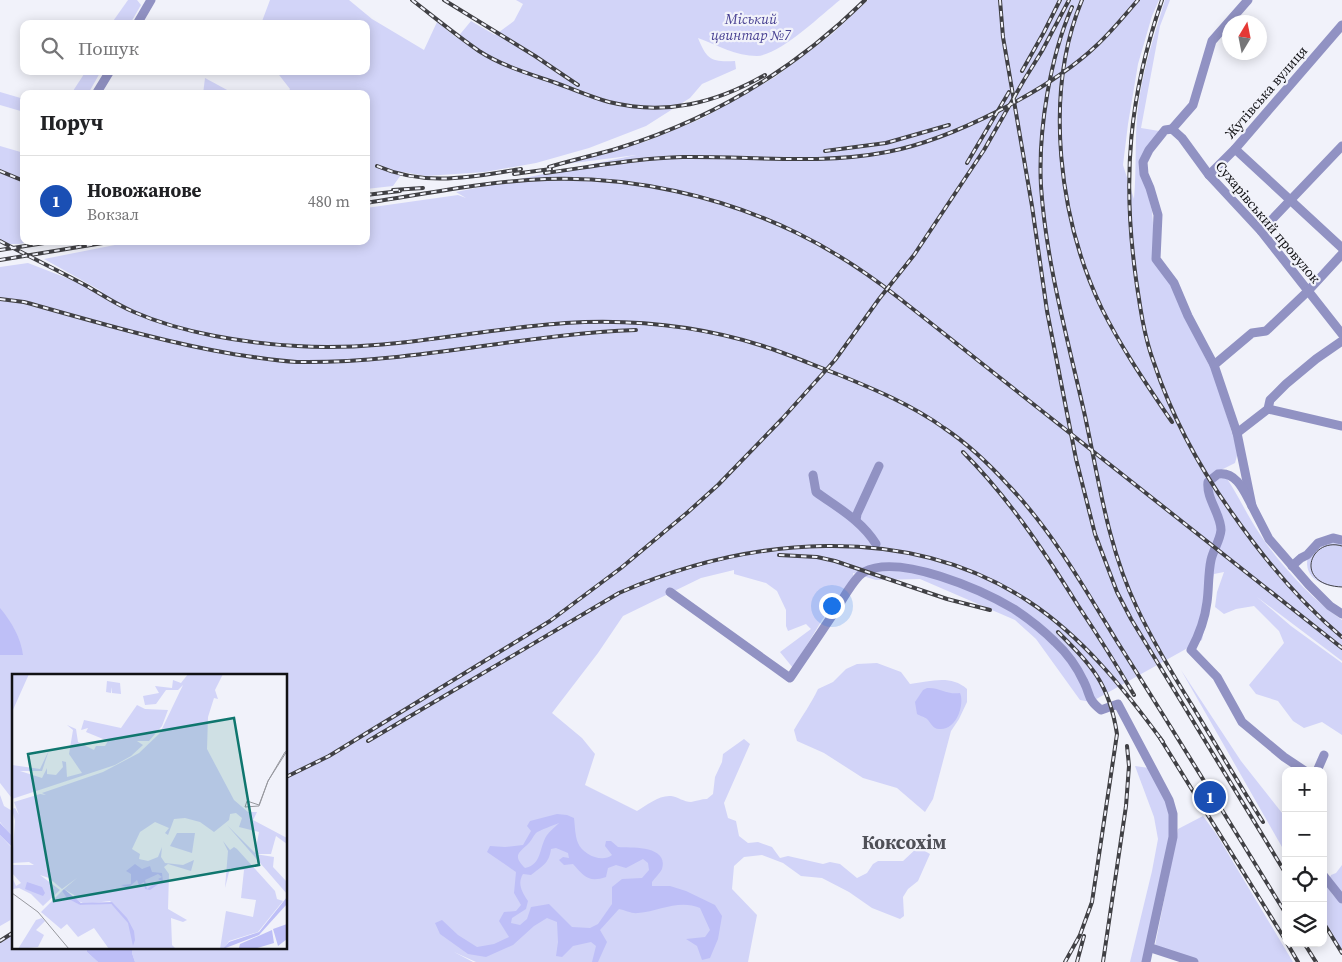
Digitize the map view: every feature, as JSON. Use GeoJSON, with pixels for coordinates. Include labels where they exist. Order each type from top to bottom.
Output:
{"type":"FeatureCollection","features":[{"type":"Feature","properties":{"kind":"street"},"geometry":{"type":"LineString","coordinates":[[139,20],[151,0]]}},
{"type":"Feature","properties":{"kind":"street"},"geometry":{"type":"LineString","coordinates":[[1248,0],[1212,41],[1193,105],[1172,129],[1165,130],[1149,150],[1143,162],[1144,174],[1158,215],[1156,259],[1174,283],[1188,316],[1214,365],[1237,433],[1252,506]]}},
{"type":"Feature","properties":{"kind":"street","name":"Жутівська вулиця"},"geometry":{"type":"LineString","coordinates":[[1209,175],[1235,149],[1342,26]]}},
{"type":"Feature","properties":{"kind":"street"},"geometry":{"type":"LineString","coordinates":[[98,90],[108,75]]}},
{"type":"Feature","properties":{"kind":"street","name":"Сухарівський провулок"},"geometry":{"type":"LineString","coordinates":[[1172,129],[1182,138],[1209,175],[1261,231],[1342,334]]}},
{"type":"Feature","properties":{"kind":"street"},"geometry":{"type":"LineString","coordinates":[[1261,231],[1292,201],[1342,146]]}},
{"type":"Feature","properties":{"kind":"street"},"geometry":{"type":"LineString","coordinates":[[1235,149],[1342,248]]}},
{"type":"Feature","properties":{"kind":"street"},"geometry":{"type":"LineString","coordinates":[[1214,365],[1252,333],[1266,332],[1342,254]]}},
{"type":"Feature","properties":{"kind":"street"},"geometry":{"type":"LineString","coordinates":[[1237,433],[1268,409],[1270,400],[1286,384],[1316,359],[1342,341]]}},
{"type":"Feature","properties":{"kind":"street"},"geometry":{"type":"LineString","coordinates":[[1268,409],[1342,426]]}},
{"type":"Feature","properties":{"kind":"street"},"geometry":{"type":"LineString","coordinates":[[856,520],[879,466]]}},
{"type":"Feature","properties":{"kind":"street"},"geometry":{"type":"LineString","coordinates":[[1299,767],[1242,722],[1216,677],[1191,650],[1204,619],[1211,558],[1220,533],[1220,524],[1208,490],[1208,482],[1220,473],[1229,475],[1240,484],[1269,539],[1330,606],[1342,614]]}},
{"type":"Feature","properties":{"kind":"street"},"geometry":{"type":"LineString","coordinates":[[812,475],[816,492],[856,520],[869,532],[876,544]]}},
{"type":"Feature","properties":{"kind":"street"},"geometry":{"type":"LineString","coordinates":[[1292,566],[1307,555],[1318,543],[1341,536]]}},
{"type":"Feature","properties":{"kind":"street"},"geometry":{"type":"LineString","coordinates":[[670,592],[790,678],[862,572],[874,569],[888,566],[923,571],[990,597],[1013,608],[1032,622],[1056,642],[1078,670],[1085,682],[1091,702],[1101,710],[1118,704],[1169,800],[1173,814],[1173,837],[1146,962]]}},
{"type":"Feature","properties":{"kind":"street"},"geometry":{"type":"LineString","coordinates":[[1319,767],[1324,755]]}},
{"type":"Feature","properties":{"kind":"street"},"geometry":{"type":"LineString","coordinates":[[1327,880],[1342,899]]}},
{"type":"Feature","properties":{"kind":"street"},"geometry":{"type":"LineString","coordinates":[[1150,948],[1194,962]]}},
{"type":"Feature","properties":{"kind":"green space"},"geometry":{"type":"Polygon","coordinates":[[[128,0],[137,0],[141,5],[132,20],[114,20],[128,0]]]}},
{"type":"Feature","properties":{"kind":"green space","name":"Міський цвинтар №7"},"geometry":{"type":"Polygon","coordinates":[[[270,0],[349,0],[372,19],[424,50],[437,22],[457,38],[471,21],[495,35],[514,21],[523,4],[516,0],[840,0],[788,42],[766,54],[749,56],[727,50],[698,38],[707,55],[715,60],[735,61],[736,69],[702,84],[690,98],[646,126],[589,148],[536,163],[485,172],[426,176],[403,172],[393,186],[370,189],[370,90],[289,90],[279,75],[370,75],[370,20],[262,20],[270,0]]]}},
{"type":"Feature","properties":{"kind":"green space"},"geometry":{"type":"Polygon","coordinates":[[[868,0],[1159,0],[1152,16],[1138,64],[1128,124],[1123,165],[1134,199],[1137,112],[1141,87],[1165,0],[1170,0],[1160,26],[1141,128],[1159,131],[1141,167],[1152,211],[1156,258],[1170,278],[1188,323],[1214,375],[1238,452],[1235,463],[1221,470],[1260,534],[1280,561],[1303,587],[1342,620],[1342,661],[1257,597],[1291,626],[1342,663],[1342,735],[1322,722],[1304,728],[1293,721],[1278,701],[1256,694],[1249,685],[1284,643],[1279,631],[1254,606],[1236,609],[1224,614],[1215,607],[1217,592],[1224,572],[1214,574],[1202,640],[1091,702],[1080,700],[1036,639],[1015,620],[920,579],[876,580],[853,573],[854,580],[822,620],[793,668],[780,652],[811,629],[806,624],[788,631],[786,626],[786,610],[777,591],[766,583],[734,574],[734,570],[701,578],[623,616],[598,653],[552,713],[582,738],[595,754],[585,785],[637,811],[653,801],[667,796],[691,802],[707,799],[713,794],[715,777],[722,762],[723,754],[744,739],[750,744],[724,803],[728,818],[736,821],[739,836],[748,843],[758,842],[772,847],[780,858],[788,856],[823,864],[830,862],[840,864],[857,878],[867,873],[873,864],[878,861],[903,861],[918,847],[930,854],[918,881],[908,889],[903,897],[904,916],[900,919],[872,908],[849,892],[822,878],[801,876],[783,863],[762,855],[744,857],[734,866],[732,889],[757,915],[748,962],[476,962],[454,952],[473,962],[135,962],[133,950],[288,950],[288,674],[12,674],[12,798],[0,783],[0,267],[28,263],[103,292],[44,259],[115,245],[370,245],[370,207],[458,195],[466,198],[456,192],[636,155],[566,164],[647,141],[703,118],[775,77],[832,34],[868,0]]]}},
{"type":"Feature","properties":{"kind":"green space"},"geometry":{"type":"Polygon","coordinates":[[[83,75],[99,75],[90,90],[74,90],[83,75]]]}},
{"type":"Feature","properties":{"kind":"green space"},"geometry":{"type":"Polygon","coordinates":[[[205,78],[227,90],[204,90],[205,78]]]}},
{"type":"Feature","properties":{"kind":"green space"},"geometry":{"type":"Polygon","coordinates":[[[0,92],[20,98],[20,111],[0,105],[0,92]]]}},
{"type":"Feature","properties":{"kind":"green space"},"geometry":{"type":"Polygon","coordinates":[[[0,146],[20,152],[20,244],[0,244],[0,146]]]}},
{"type":"Feature","properties":{"kind":"green space"},"geometry":{"type":"Polygon","coordinates":[[[1342,540],[1342,587],[1335,587],[1316,580],[1308,571],[1309,553],[1318,543],[1342,540]]]}},
{"type":"Feature","properties":{"kind":"green space"},"geometry":{"type":"Polygon","coordinates":[[[877,663],[901,672],[910,684],[947,680],[960,684],[967,689],[967,702],[951,731],[933,799],[925,812],[897,788],[863,778],[824,753],[797,741],[794,730],[818,689],[833,682],[846,669],[857,664],[877,663]]]}},
{"type":"Feature","properties":{"kind":"green space"},"geometry":{"type":"Polygon","coordinates":[[[1181,670],[1241,761],[1282,813],[1282,847],[1181,670]]]}},
{"type":"Feature","properties":{"kind":"green space"},"geometry":{"type":"Polygon","coordinates":[[[1135,766],[1149,768],[1170,805],[1173,828],[1146,962],[1130,962],[1158,839],[1154,817],[1135,766]]]}},
{"type":"Feature","properties":{"kind":"green space"},"geometry":{"type":"Polygon","coordinates":[[[0,795],[4,806],[12,811],[12,837],[0,822],[0,795]]]}},
{"type":"Feature","properties":{"kind":"green space"},"geometry":{"type":"Polygon","coordinates":[[[1203,816],[1217,835],[1282,944],[1282,947],[1284,947],[1293,962],[1199,962],[1155,946],[1178,829],[1203,816]]]}},
{"type":"Feature","properties":{"kind":"green space"},"geometry":{"type":"Polygon","coordinates":[[[0,835],[12,848],[12,919],[0,926],[0,835]]]}},
{"type":"Feature","properties":{"kind":"green space"},"geometry":{"type":"Polygon","coordinates":[[[1342,865],[1342,894],[1328,881],[1331,875],[1336,873],[1342,865]]]}},
{"type":"Feature","properties":{"kind":"green space"},"geometry":{"type":"Polygon","coordinates":[[[1327,885],[1342,904],[1342,951],[1327,926],[1327,885]]]}},
{"type":"Feature","properties":{"kind":"green space"},"geometry":{"type":"Polygon","coordinates":[[[12,935],[12,950],[87,950],[98,962],[0,962],[0,943],[12,935]]]}},
{"type":"Feature","properties":{"kind":"shaded area"},"geometry":{"type":"Polygon","coordinates":[[[0,608],[15,630],[23,655],[0,655],[0,608]]]}},
{"type":"Feature","properties":{"kind":"shaded area"},"geometry":{"type":"Polygon","coordinates":[[[927,688],[960,693],[961,704],[958,716],[945,729],[937,729],[926,718],[917,714],[915,702],[923,690],[927,688]]]}},
{"type":"Feature","properties":{"kind":"shaded area"},"geometry":{"type":"Polygon","coordinates":[[[557,814],[574,818],[576,837],[580,847],[588,854],[598,858],[612,855],[605,846],[606,841],[611,841],[618,847],[648,849],[655,852],[663,861],[662,869],[652,882],[652,886],[670,886],[686,891],[715,905],[722,916],[718,939],[710,958],[702,960],[697,946],[686,939],[705,937],[710,930],[700,908],[685,905],[669,906],[636,913],[619,909],[600,930],[607,942],[598,962],[592,962],[596,946],[591,942],[573,946],[562,957],[556,956],[558,942],[557,922],[547,918],[534,926],[513,945],[486,957],[468,954],[440,934],[435,923],[442,920],[458,935],[477,947],[494,944],[509,937],[499,921],[504,912],[516,911],[521,905],[514,893],[516,872],[487,852],[490,846],[523,845],[531,831],[527,826],[530,821],[557,814]],[[559,823],[536,833],[518,854],[521,864],[525,868],[534,863],[547,835],[559,823]],[[556,848],[551,849],[549,858],[542,867],[531,875],[523,874],[520,885],[528,901],[526,909],[512,918],[511,923],[520,925],[527,919],[531,907],[549,904],[572,927],[590,928],[598,924],[612,904],[612,887],[622,879],[642,878],[649,870],[648,863],[643,859],[626,868],[616,865],[608,868],[606,877],[591,879],[573,864],[564,865],[559,860],[563,857],[569,858],[568,853],[556,848]]]}},
{"type":"Feature","properties":{"kind":"shaded area"},"geometry":{"type":"Polygon","coordinates":[[[0,823],[12,836],[12,847],[0,835],[0,823]]]}},
{"type":"Feature","properties":{"kind":"shaded area"},"geometry":{"type":"Polygon","coordinates":[[[87,950],[133,950],[135,962],[98,962],[87,950]]]}},
{"type":"Feature","properties":{"kind":"tram line"},"geometry":{"type":"LineString","coordinates":[[1342,546],[1331,545],[1321,548],[1311,562],[1312,571],[1316,578],[1326,584],[1342,587]]}},
{"type":"Feature","properties":{"kind":"railway"},"geometry":{"type":"LineString","coordinates":[[412,0],[462,39],[497,61],[609,102],[651,108],[690,104],[728,93],[765,75]]}},
{"type":"Feature","properties":{"kind":"railway"},"geometry":{"type":"LineString","coordinates":[[444,0],[578,85]]}},
{"type":"Feature","properties":{"kind":"railway"},"geometry":{"type":"LineString","coordinates":[[549,167],[619,148],[654,136],[720,107],[781,70],[838,25],[865,0]]}},
{"type":"Feature","properties":{"kind":"railway"},"geometry":{"type":"LineString","coordinates":[[1000,0],[1003,37],[1032,206],[1047,311],[1076,459],[1095,534],[1117,592],[1131,619],[1282,867]]}},
{"type":"Feature","properties":{"kind":"railway"},"geometry":{"type":"LineString","coordinates":[[1022,71],[1060,0]]}},
{"type":"Feature","properties":{"kind":"railway"},"geometry":{"type":"LineString","coordinates":[[288,776],[329,756],[550,621],[621,568],[718,485],[782,419],[835,360],[879,299],[914,255],[984,150],[1042,51],[1069,0]]}},
{"type":"Feature","properties":{"kind":"railway"},"geometry":{"type":"LineString","coordinates":[[1082,0],[1070,37],[1063,75],[1060,116],[1061,156],[1066,197],[1075,236],[1087,274],[1102,309],[1126,353],[1172,422]]}},
{"type":"Feature","properties":{"kind":"railway"},"geometry":{"type":"LineString","coordinates":[[545,173],[631,161],[683,157],[836,158],[862,156],[912,146],[969,125],[998,111],[1053,79],[1097,45],[1138,0]]}},
{"type":"Feature","properties":{"kind":"railway"},"geometry":{"type":"LineString","coordinates":[[1162,0],[1142,70],[1131,138],[1129,172],[1132,242],[1136,279],[1151,353],[1169,403],[1187,441],[1220,496],[1283,579],[1311,609],[1342,637]]}},
{"type":"Feature","properties":{"kind":"railway"},"geometry":{"type":"LineString","coordinates":[[1072,7],[1057,48],[1047,95],[1041,142],[1041,186],[1053,273],[1105,514],[1127,585],[1143,621],[1156,646],[1263,822]]}},
{"type":"Feature","properties":{"kind":"railway"},"geometry":{"type":"LineString","coordinates":[[967,163],[1009,92]]}},
{"type":"Feature","properties":{"kind":"railway"},"geometry":{"type":"LineString","coordinates":[[825,151],[886,143],[949,125]]}},
{"type":"Feature","properties":{"kind":"railway"},"geometry":{"type":"LineString","coordinates":[[377,166],[395,172],[431,178],[466,177],[521,169]]}},
{"type":"Feature","properties":{"kind":"railway"},"geometry":{"type":"LineString","coordinates":[[514,174],[551,169]]}},
{"type":"Feature","properties":{"kind":"railway"},"geometry":{"type":"LineString","coordinates":[[0,171],[20,179]]}},
{"type":"Feature","properties":{"kind":"railway"},"geometry":{"type":"LineString","coordinates":[[370,202],[479,185],[524,180],[579,179],[611,181],[643,185],[707,199],[768,220],[797,233],[837,255],[887,289],[1342,648]]}},
{"type":"Feature","properties":{"kind":"railway"},"geometry":{"type":"LineString","coordinates":[[393,190],[423,188]]}},
{"type":"Feature","properties":{"kind":"railway"},"geometry":{"type":"LineString","coordinates":[[370,195],[400,191]]}},
{"type":"Feature","properties":{"kind":"railway"},"geometry":{"type":"LineString","coordinates":[[0,241],[128,309],[172,326],[214,336],[277,345],[364,346],[566,323],[641,323],[715,333],[763,346],[851,380],[906,405],[953,434],[970,448],[1002,478],[1040,522],[1081,582],[1282,908]]}},
{"type":"Feature","properties":{"kind":"railway"},"geometry":{"type":"LineString","coordinates":[[0,250],[32,245]]}},
{"type":"Feature","properties":{"kind":"railway"},"geometry":{"type":"LineString","coordinates":[[0,260],[91,245]]}},
{"type":"Feature","properties":{"kind":"railway"},"geometry":{"type":"LineString","coordinates":[[0,299],[24,302],[128,331],[206,349],[265,359],[297,362],[340,361],[425,354],[551,337],[636,330]]}},
{"type":"Feature","properties":{"kind":"railway"},"geometry":{"type":"LineString","coordinates":[[963,452],[995,487],[1038,544],[1134,695]]}},
{"type":"Feature","properties":{"kind":"railway"},"geometry":{"type":"LineString","coordinates":[[368,741],[619,593],[668,574],[720,559],[772,550],[826,546],[879,549],[931,558],[981,575],[1028,601],[1048,615],[1085,648],[1134,703],[1163,742]]}},
{"type":"Feature","properties":{"kind":"railway"},"geometry":{"type":"LineString","coordinates":[[779,555],[817,557],[835,561],[947,599],[990,610]]}},
{"type":"Feature","properties":{"kind":"railway"},"geometry":{"type":"LineString","coordinates":[[1058,632],[1090,666],[1104,688],[1114,716],[1117,734],[1092,902],[1080,935],[1065,962]]}},
{"type":"Feature","properties":{"kind":"railway"},"geometry":{"type":"LineString","coordinates":[[1160,738],[1282,935]]}},
{"type":"Feature","properties":{"kind":"railway"},"geometry":{"type":"LineString","coordinates":[[1103,962],[1126,806],[1129,766],[1127,746]]}},
{"type":"Feature","properties":{"kind":"railway"},"geometry":{"type":"LineString","coordinates":[[1327,929],[1342,953]]}},
{"type":"Feature","properties":{"kind":"railway"},"geometry":{"type":"LineString","coordinates":[[0,941],[12,933]]}},
{"type":"Feature","properties":{"kind":"railway"},"geometry":{"type":"LineString","coordinates":[[1077,962],[1084,936]]}},
{"type":"Feature","properties":{"kind":"railway"},"geometry":{"type":"LineString","coordinates":[[1289,947],[1298,962]]}},
{"type":"Feature","properties":{"kind":"railway"},"geometry":{"type":"LineString","coordinates":[[1307,947],[1316,962]]}},
{"type":"Feature","properties":{"kind":"place","name":"Новожанове"},"geometry":{"type":"Point","coordinates":[1210,797]}},
{"type":"Feature","properties":{"kind":"district","name":"Коксохім"},"geometry":{"type":"Point","coordinates":[904,842]}}]}
